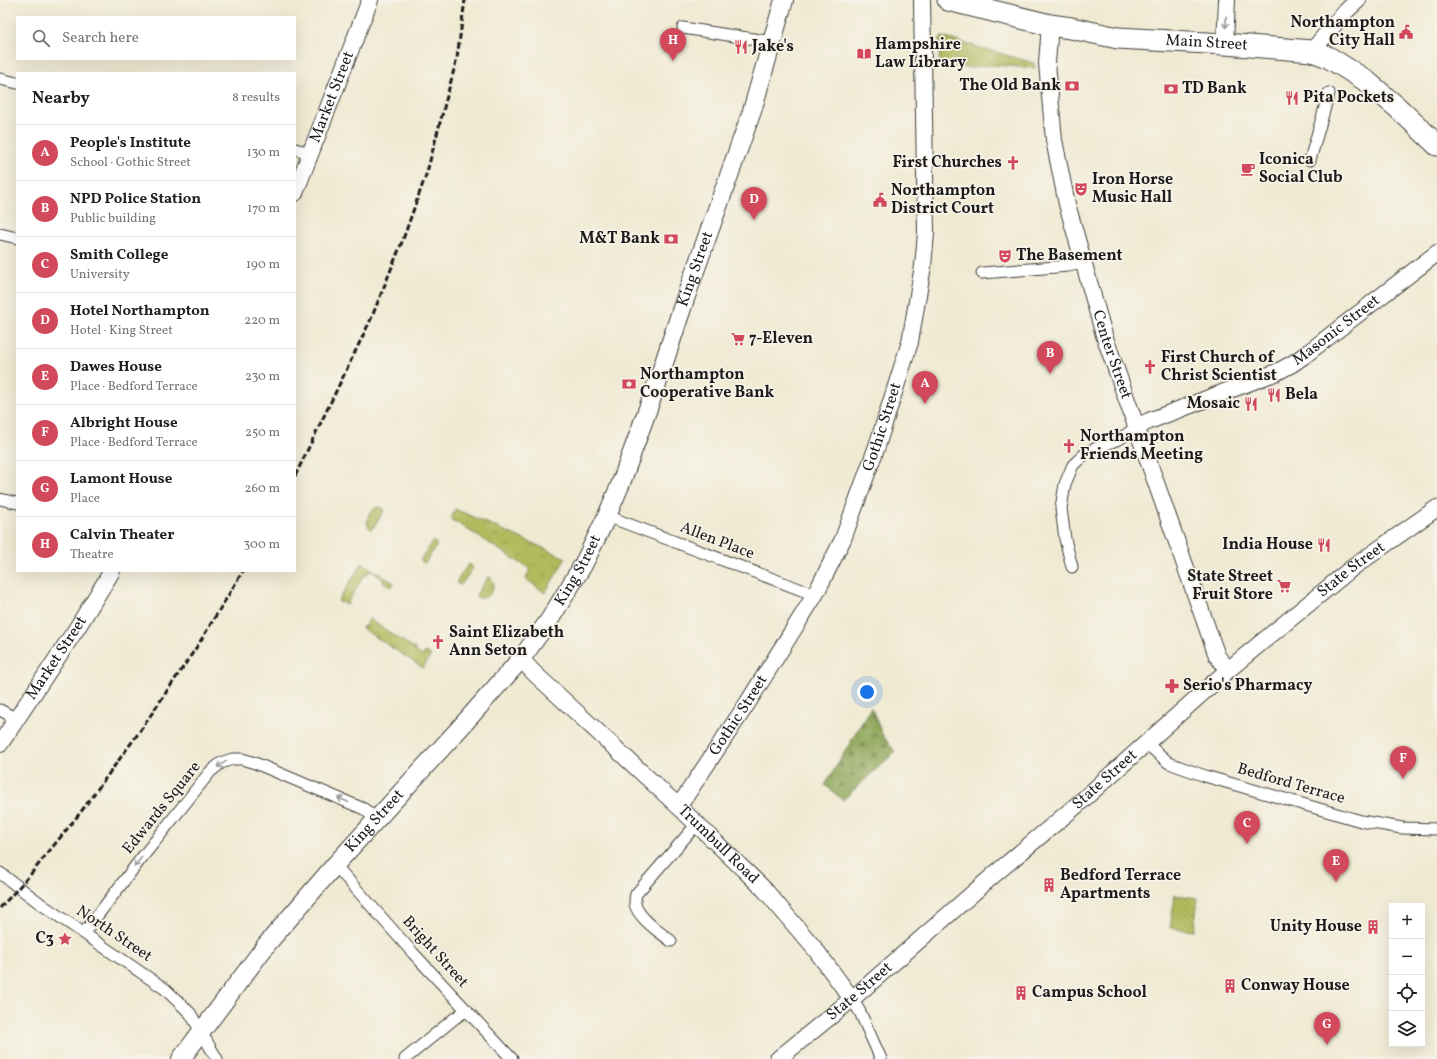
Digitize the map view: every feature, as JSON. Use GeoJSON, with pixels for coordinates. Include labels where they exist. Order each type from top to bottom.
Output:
{"type":"FeatureCollection","features":[{"type":"Feature","properties":{"kind":"highway","name":"Main Street"},"geometry":{"type":"LineString","coordinates":[[948,0],[1050,25],[1118,38],[1312,51],[1328,57],[1365,80],[1398,108],[1437,145]]}},
{"type":"Feature","properties":{"kind":"main road","name":"King Street"},"geometry":{"type":"LineString","coordinates":[[181,1059],[264,947],[376,819],[521,659],[550,619],[580,570],[607,516],[621,483],[659,378],[685,299],[752,112],[784,0]]}},
{"type":"Feature","properties":{"kind":"street","name":"Market Street"},"geometry":{"type":"LineString","coordinates":[[296,191],[312,153],[370,0]]}},
{"type":"Feature","properties":{"kind":"street","name":"Gothic Street"},"geometry":{"type":"LineString","coordinates":[[678,806],[745,707],[815,595],[838,551],[877,446],[910,342],[923,266],[926,233],[922,0]]}},
{"type":"Feature","properties":{"kind":"street"},"geometry":{"type":"LineString","coordinates":[[1225,44],[1227,0]]}},
{"type":"Feature","properties":{"kind":"street"},"geometry":{"type":"LineString","coordinates":[[1312,51],[1343,14],[1358,0]]}},
{"type":"Feature","properties":{"kind":"street","name":"Center Street"},"geometry":{"type":"LineString","coordinates":[[1050,25],[1047,63],[1054,140],[1062,184],[1083,263],[1104,335],[1217,656],[1228,670]]}},
{"type":"Feature","properties":{"kind":"street"},"geometry":{"type":"LineString","coordinates":[[683,28],[773,42]]}},
{"type":"Feature","properties":{"kind":"street"},"geometry":{"type":"LineString","coordinates":[[0,79],[16,83]]}},
{"type":"Feature","properties":{"kind":"street"},"geometry":{"type":"LineString","coordinates":[[1310,160],[1329,94]]}},
{"type":"Feature","properties":{"kind":"street"},"geometry":{"type":"LineString","coordinates":[[296,149],[312,153]]}},
{"type":"Feature","properties":{"kind":"street"},"geometry":{"type":"LineString","coordinates":[[0,234],[16,238]]}},
{"type":"Feature","properties":{"kind":"street","name":"Masonic Street"},"geometry":{"type":"LineString","coordinates":[[1136,428],[1149,421],[1277,372],[1292,364],[1334,334],[1437,254]]}},
{"type":"Feature","properties":{"kind":"street"},"geometry":{"type":"LineString","coordinates":[[982,273],[1068,266],[1083,263]]}},
{"type":"Feature","properties":{"kind":"street"},"geometry":{"type":"LineString","coordinates":[[1072,566],[1065,539],[1061,508],[1065,484],[1073,465],[1087,452],[1121,438],[1136,428]]}},
{"type":"Feature","properties":{"kind":"street"},"geometry":{"type":"LineString","coordinates":[[0,499],[16,503]]}},
{"type":"Feature","properties":{"kind":"street","name":"State Street"},"geometry":{"type":"LineString","coordinates":[[778,1059],[852,999],[991,877],[1077,805],[1228,670],[1352,568],[1437,508]]}},
{"type":"Feature","properties":{"kind":"street","name":"Allen Place"},"geometry":{"type":"LineString","coordinates":[[607,516],[815,595]]}},
{"type":"Feature","properties":{"kind":"street","name":"Market Street"},"geometry":{"type":"LineString","coordinates":[[0,744],[77,628],[111,572]]}},
{"type":"Feature","properties":{"kind":"street","name":"Trumbull Road"},"geometry":{"type":"LineString","coordinates":[[521,659],[764,889],[815,949],[852,999],[860,1012],[881,1059]]}},
{"type":"Feature","properties":{"kind":"street"},"geometry":{"type":"LineString","coordinates":[[0,710],[17,719]]}},
{"type":"Feature","properties":{"kind":"street","name":"Bedford Terrace"},"geometry":{"type":"LineString","coordinates":[[1146,743],[1169,763],[1205,776],[1361,821],[1402,828],[1437,829]]}},
{"type":"Feature","properties":{"kind":"street","name":"Edwards Square"},"geometry":{"type":"LineString","coordinates":[[84,933],[210,772],[227,760],[237,758],[246,760],[364,809],[376,819]]}},
{"type":"Feature","properties":{"kind":"street"},"geometry":{"type":"LineString","coordinates":[[671,941],[641,914],[635,904],[636,894],[696,825]]}},
{"type":"Feature","properties":{"kind":"street","name":"Bright Street"},"geometry":{"type":"LineString","coordinates":[[336,865],[414,953],[512,1059]]}},
{"type":"Feature","properties":{"kind":"street","name":"North Street"},"geometry":{"type":"LineString","coordinates":[[0,873],[41,904],[165,989],[190,1013],[217,1059]]}},
{"type":"Feature","properties":{"kind":"street"},"geometry":{"type":"LineString","coordinates":[[405,1059],[467,1010]]}},
{"type":"Feature","properties":{"kind":"green space"},"geometry":{"type":"Polygon","coordinates":[[[942,37],[1034,63],[1035,68],[986,65],[974,68],[939,65],[940,38],[942,37]]]}},
{"type":"Feature","properties":{"kind":"green space"},"geometry":{"type":"Polygon","coordinates":[[[375,508],[382,508],[384,511],[373,528],[370,529],[367,523],[368,516],[375,508]]]}},
{"type":"Feature","properties":{"kind":"green space"},"geometry":{"type":"Polygon","coordinates":[[[455,509],[566,558],[545,593],[526,579],[530,569],[451,519],[455,509]]]}},
{"type":"Feature","properties":{"kind":"green space"},"geometry":{"type":"Polygon","coordinates":[[[434,541],[437,545],[424,563],[421,559],[434,541]]]}},
{"type":"Feature","properties":{"kind":"green space"},"geometry":{"type":"Polygon","coordinates":[[[362,563],[394,583],[390,587],[382,581],[383,579],[370,570],[367,575],[365,574],[348,602],[349,603],[347,605],[342,601],[341,603],[338,601],[362,563]]]}},
{"type":"Feature","properties":{"kind":"green space"},"geometry":{"type":"Polygon","coordinates":[[[470,564],[473,568],[461,585],[457,584],[457,581],[470,564]]]}},
{"type":"Feature","properties":{"kind":"green space"},"geometry":{"type":"Polygon","coordinates":[[[489,576],[493,583],[492,591],[487,596],[479,598],[476,596],[477,593],[489,576]]]}},
{"type":"Feature","properties":{"kind":"green space"},"geometry":{"type":"Polygon","coordinates":[[[369,619],[415,649],[415,651],[422,656],[425,652],[431,655],[423,668],[362,628],[369,619]]]}},
{"type":"Feature","properties":{"kind":"green space"},"geometry":{"type":"Polygon","coordinates":[[[871,707],[882,734],[895,752],[843,800],[825,785],[871,707]]]}},
{"type":"Feature","properties":{"kind":"green space"},"geometry":{"type":"Polygon","coordinates":[[[1175,895],[1198,898],[1194,931],[1170,928],[1175,895]]]}},
{"type":"Feature","properties":{"kind":"railway"},"geometry":{"type":"LineString","coordinates":[[296,474],[371,319],[402,242],[427,172],[457,58],[465,0]]}},
{"type":"Feature","properties":{"kind":"railway"},"geometry":{"type":"LineString","coordinates":[[0,908],[30,875],[80,813],[140,731],[198,645],[242,572]]}},
{"type":"Feature","properties":{"kind":"place","name":"Northampton City Hall"},"geometry":{"type":"Point","coordinates":[1406,32]}},
{"type":"Feature","properties":{"kind":"place","name":"Jake's"},"geometry":{"type":"Point","coordinates":[741,47]}},
{"type":"Feature","properties":{"kind":"place","name":"Hampshire Law Library"},"geometry":{"type":"Point","coordinates":[864,54]}},
{"type":"Feature","properties":{"kind":"place","name":"Calvin Theater"},"geometry":{"type":"Point","coordinates":[673,61]}},
{"type":"Feature","properties":{"kind":"place","name":"The Old Bank"},"geometry":{"type":"Point","coordinates":[1072,86]}},
{"type":"Feature","properties":{"kind":"place","name":"TD Bank"},"geometry":{"type":"Point","coordinates":[1171,89]}},
{"type":"Feature","properties":{"kind":"place","name":"Pita Pockets"},"geometry":{"type":"Point","coordinates":[1292,98]}},
{"type":"Feature","properties":{"kind":"place","name":"First Churches"},"geometry":{"type":"Point","coordinates":[1013,163]}},
{"type":"Feature","properties":{"kind":"place","name":"Iconica Social Club"},"geometry":{"type":"Point","coordinates":[1248,169]}},
{"type":"Feature","properties":{"kind":"place","name":"Iron Horse Music Hall"},"geometry":{"type":"Point","coordinates":[1081,189]}},
{"type":"Feature","properties":{"kind":"place","name":"Northampton District Court"},"geometry":{"type":"Point","coordinates":[880,200]}},
{"type":"Feature","properties":{"kind":"place","name":"Hotel Northampton"},"geometry":{"type":"Point","coordinates":[754,220]}},
{"type":"Feature","properties":{"kind":"place","name":"M&T Bank"},"geometry":{"type":"Point","coordinates":[671,239]}},
{"type":"Feature","properties":{"kind":"place","name":"The Basement"},"geometry":{"type":"Point","coordinates":[1005,256]}},
{"type":"Feature","properties":{"kind":"place","name":"7-Eleven"},"geometry":{"type":"Point","coordinates":[738,339]}},
{"type":"Feature","properties":{"kind":"place","name":"First Church of Christ Scientist"},"geometry":{"type":"Point","coordinates":[1150,367]}},
{"type":"Feature","properties":{"kind":"place","name":"NPD Police Station"},"geometry":{"type":"Point","coordinates":[1050,374]}},
{"type":"Feature","properties":{"kind":"place","name":"Northampton Cooperative Bank"},"geometry":{"type":"Point","coordinates":[629,384]}},
{"type":"Feature","properties":{"kind":"place","name":"Bela"},"geometry":{"type":"Point","coordinates":[1274,395]}},
{"type":"Feature","properties":{"kind":"place","name":"People's Institute"},"geometry":{"type":"Point","coordinates":[925,404]}},
{"type":"Feature","properties":{"kind":"place","name":"Mosaic"},"geometry":{"type":"Point","coordinates":[1251,404]}},
{"type":"Feature","properties":{"kind":"place","name":"Northampton Friends Meeting"},"geometry":{"type":"Point","coordinates":[1069,446]}},
{"type":"Feature","properties":{"kind":"place","name":"India House"},"geometry":{"type":"Point","coordinates":[1324,545]}},
{"type":"Feature","properties":{"kind":"place","name":"State Street Fruit Store"},"geometry":{"type":"Point","coordinates":[1284,586]}},
{"type":"Feature","properties":{"kind":"place","name":"Saint Elizabeth Ann Seton"},"geometry":{"type":"Point","coordinates":[438,642]}},
{"type":"Feature","properties":{"kind":"place","name":"Serio's Pharmacy"},"geometry":{"type":"Point","coordinates":[1172,686]}},
{"type":"Feature","properties":{"kind":"place","name":"Albright House"},"geometry":{"type":"Point","coordinates":[1403,779]}},
{"type":"Feature","properties":{"kind":"place","name":"Smith College"},"geometry":{"type":"Point","coordinates":[1247,844]}},
{"type":"Feature","properties":{"kind":"place","name":"Dawes House"},"geometry":{"type":"Point","coordinates":[1336,882]}},
{"type":"Feature","properties":{"kind":"place","name":"Bedford Terrace Apartments"},"geometry":{"type":"Point","coordinates":[1049,885]}},
{"type":"Feature","properties":{"kind":"place","name":"Unity House"},"geometry":{"type":"Point","coordinates":[1373,927]}},
{"type":"Feature","properties":{"kind":"place","name":"C3"},"geometry":{"type":"Point","coordinates":[65,939]}},
{"type":"Feature","properties":{"kind":"place","name":"Conway House"},"geometry":{"type":"Point","coordinates":[1230,986]}},
{"type":"Feature","properties":{"kind":"place","name":"Campus School"},"geometry":{"type":"Point","coordinates":[1021,993]}},
{"type":"Feature","properties":{"kind":"place","name":"Lamont House"},"geometry":{"type":"Point","coordinates":[1327,1045]}}]}
